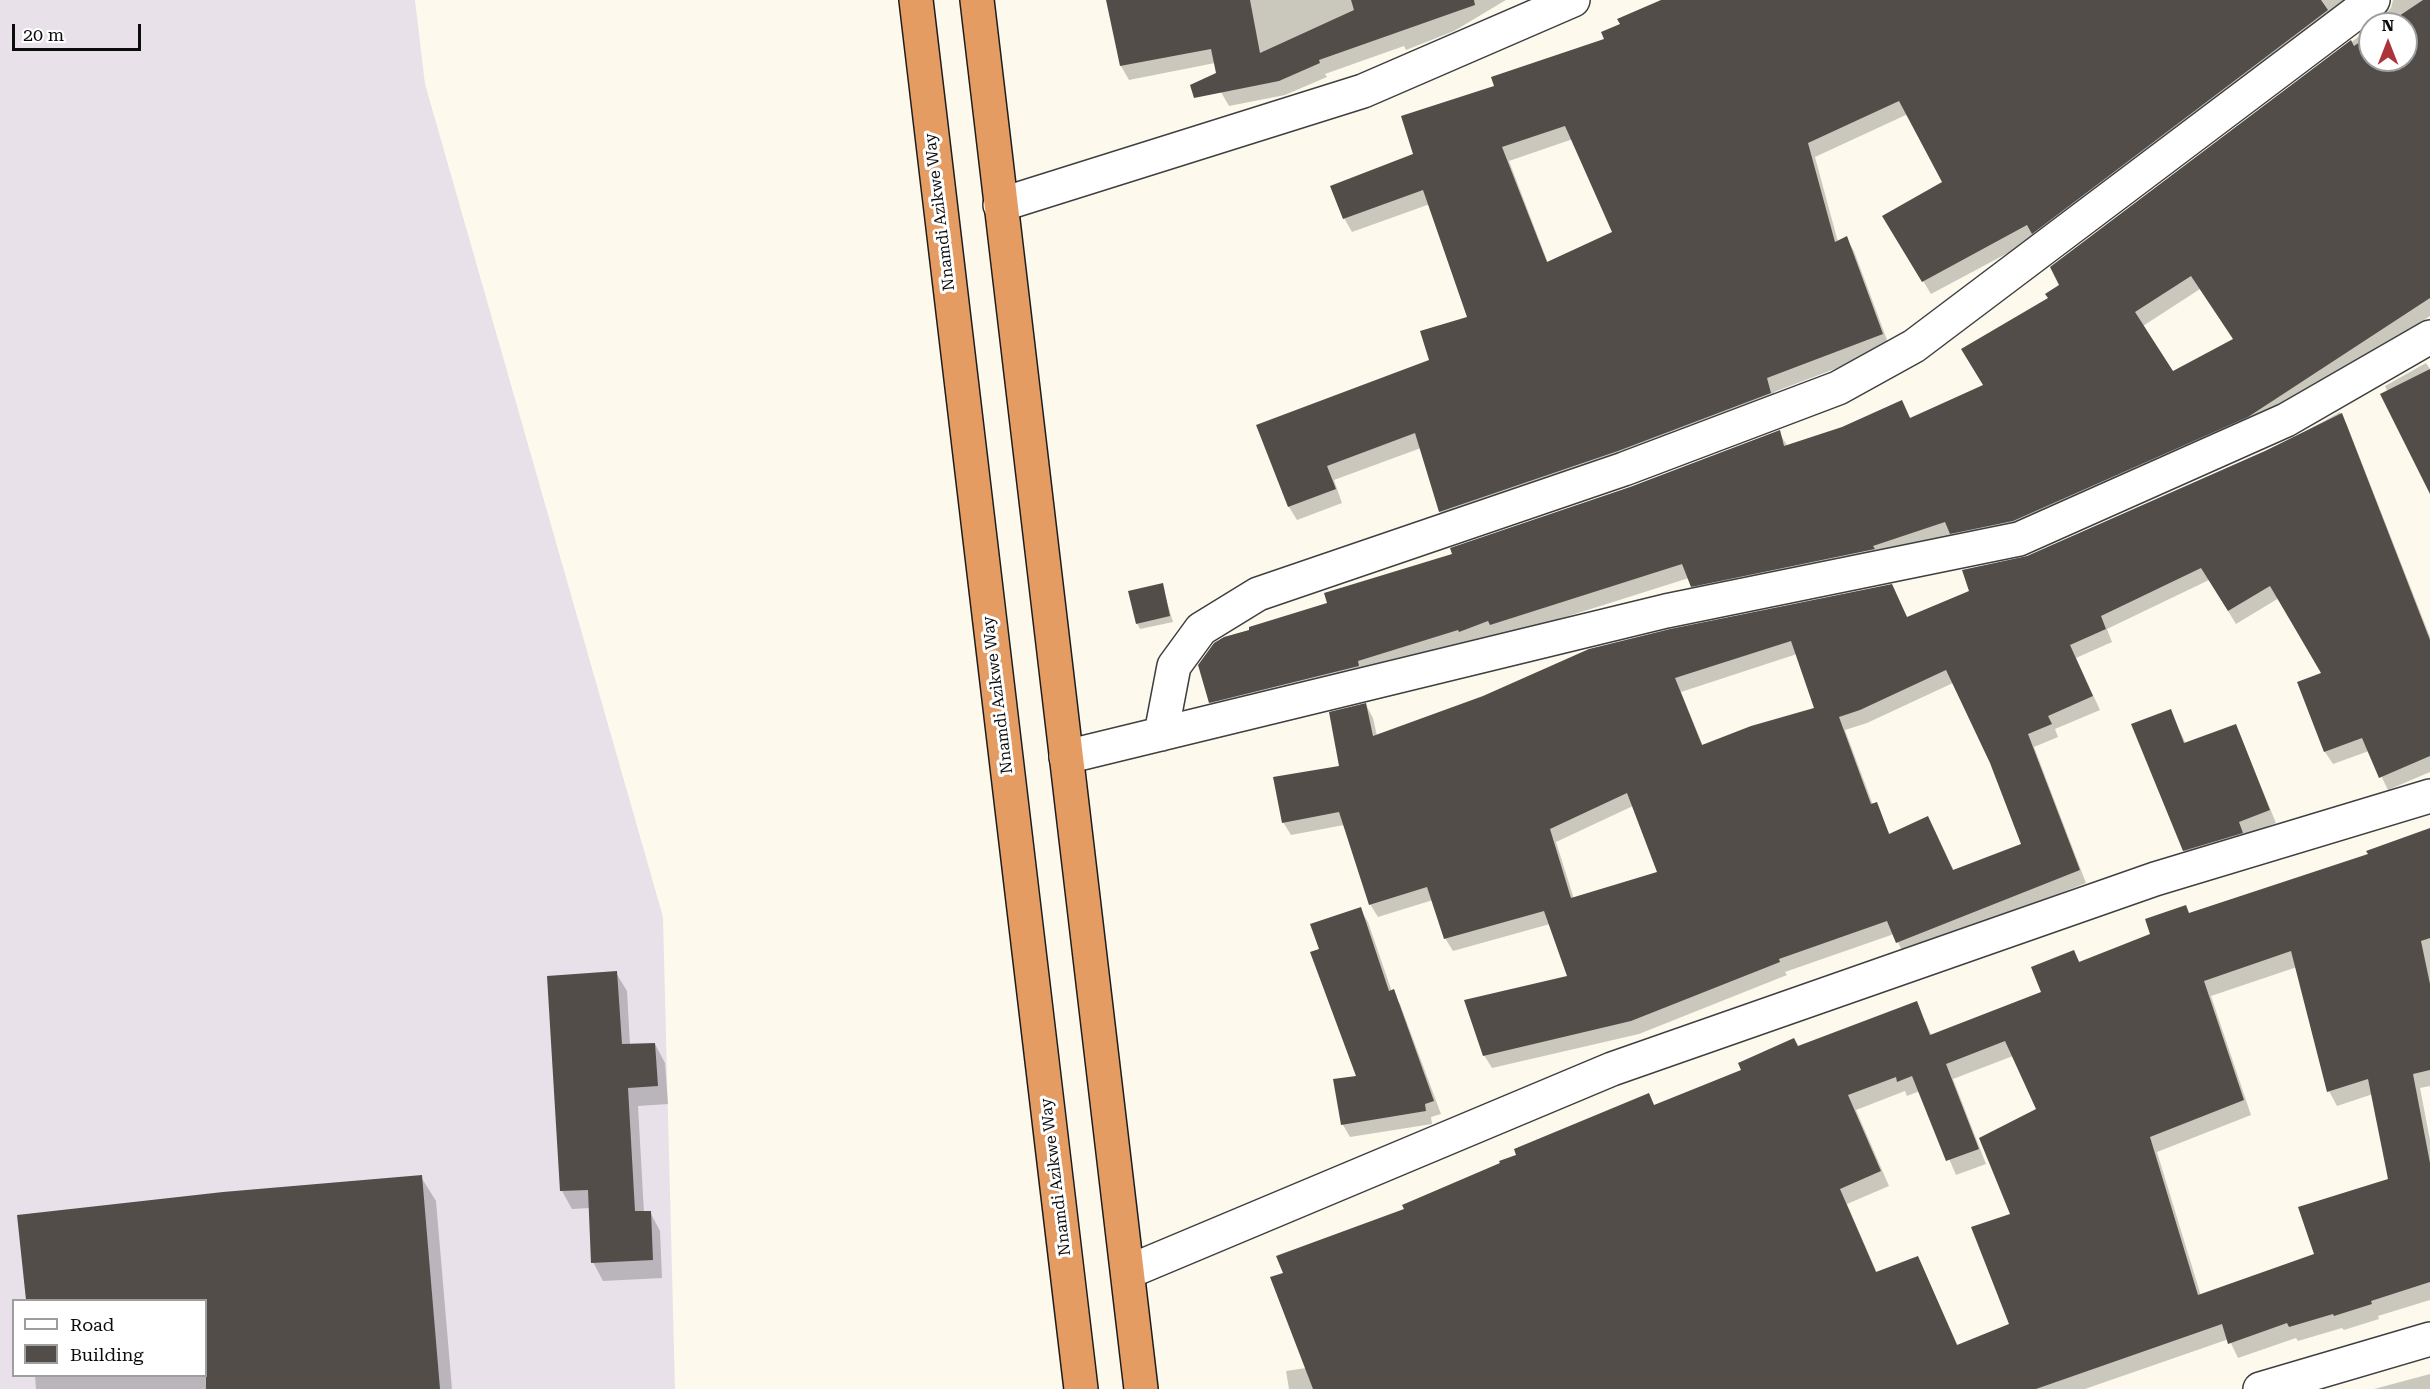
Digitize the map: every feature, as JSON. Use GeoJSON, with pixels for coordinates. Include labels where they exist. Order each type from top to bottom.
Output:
{"type":"FeatureCollection","features":[{"type":"Feature","properties":{"kind":"highway","name":"Nnamdi Azikwe Way"},"geometry":{"type":"LineString","coordinates":[[916,0],[1081,1389]]}},
{"type":"Feature","properties":{"kind":"highway"},"geometry":{"type":"LineString","coordinates":[[977,0],[1141,1389]]}},
{"type":"Feature","properties":{"kind":"street"},"geometry":{"type":"LineString","coordinates":[[1000,205],[1363,92],[1573,0]]}},
{"type":"Feature","properties":{"kind":"street"},"geometry":{"type":"LineString","coordinates":[[1161,734],[1174,666],[1201,629],[1258,594],[1624,469],[1838,388],[1914,346],[2373,0]]}},
{"type":"Feature","properties":{"kind":"street"},"geometry":{"type":"LineString","coordinates":[[1065,757],[1666,611],[2019,539],[2286,420],[2430,337]]}},
{"type":"Feature","properties":{"kind":"street"},"geometry":{"type":"LineString","coordinates":[[1128,1272],[1612,1069],[2155,879],[2430,796]]}},
{"type":"Feature","properties":{"kind":"street"},"geometry":{"type":"LineString","coordinates":[[2260,1389],[2430,1339]]}},
{"type":"Feature","properties":{"kind":"shaded area"},"geometry":{"type":"Polygon","coordinates":[[[0,0],[415,0],[425,84],[663,917],[675,1389],[0,1389],[0,0]]]}},
{"type":"Feature","properties":{"kind":"building"},"geometry":{"type":"Polygon","coordinates":[[[1106,0],[1250,0],[1260,53],[1354,10],[1351,0],[1474,0],[1475,5],[1319,60],[1320,63],[1279,81],[1194,98],[1190,85],[1216,73],[1211,49],[1120,66],[1106,0]]]}},
{"type":"Feature","properties":{"kind":"building"},"geometry":{"type":"Polygon","coordinates":[[[1661,0],[2321,0],[2328,10],[2032,234],[2027,225],[1922,282],[1882,216],[1942,182],[1899,101],[1808,143],[1835,242],[1847,236],[1883,334],[1767,378],[1771,393],[1618,451],[1439,512],[1415,433],[1327,466],[1336,489],[1288,507],[1256,425],[1429,360],[1420,331],[1467,317],[1423,190],[1343,219],[1330,186],[1413,154],[1401,116],[1494,86],[1491,77],[1604,39],[1601,32],[1620,24],[1617,19],[1661,0]],[[1565,126],[1502,147],[1547,262],[1612,232],[1565,126]]]}},
{"type":"Feature","properties":{"kind":"building"},"geometry":{"type":"Polygon","coordinates":[[[2423,0],[2430,0],[2430,298],[2248,417],[2013,521],[1950,534],[1945,522],[1873,546],[1875,549],[1691,587],[1682,564],[1490,625],[1488,621],[1459,632],[1458,630],[1358,661],[1359,666],[1209,703],[1198,665],[1214,643],[1224,637],[1249,630],[1249,627],[1327,603],[1324,593],[1452,554],[1450,548],[1630,487],[1780,430],[1784,446],[1842,427],[1902,400],[1910,418],[1983,385],[1961,349],[2048,298],[2045,294],[2059,285],[2050,267],[2351,40],[2354,46],[2358,43],[2358,72],[2418,72],[2418,12],[2405,12],[2423,0]],[[2191,276],[2135,312],[2173,371],[2233,339],[2191,276]]]}},
{"type":"Feature","properties":{"kind":"building"},"geometry":{"type":"Polygon","coordinates":[[[2430,369],[2430,494],[2380,394],[2430,369]]]}},
{"type":"Feature","properties":{"kind":"building"},"geometry":{"type":"Polygon","coordinates":[[[2342,413],[2430,640],[2430,756],[2379,778],[2362,738],[2324,752],[2297,682],[2321,673],[2270,586],[2228,611],[2201,568],[2101,616],[2106,629],[2070,645],[2093,696],[2048,716],[2052,724],[2028,734],[2080,870],[1896,943],[1887,921],[1779,959],[1780,962],[1631,1021],[1483,1056],[1464,1000],[1567,976],[1544,911],[1444,939],[1427,887],[1369,905],[1339,812],[1282,823],[1273,777],[1339,766],[1329,712],[1366,703],[1373,736],[1483,696],[1589,649],[1670,629],[1892,584],[1907,617],[1969,591],[1962,570],[2027,556],[2265,451],[2342,413]],[[1791,641],[1675,678],[1702,745],[1751,726],[1814,708],[1791,641]],[[1946,670],[1860,710],[1839,717],[1871,804],[1877,802],[1889,834],[1928,816],[1953,870],[2021,844],[1990,763],[1946,670]],[[1627,793],[1550,829],[1571,898],[1657,872],[1627,793]]]}},
{"type":"Feature","properties":{"kind":"building"},"geometry":{"type":"Polygon","coordinates":[[[1163,583],[1170,616],[1136,624],[1128,591],[1163,583]]]}},
{"type":"Feature","properties":{"kind":"building"},"geometry":{"type":"Polygon","coordinates":[[[2171,709],[2184,743],[2236,724],[2270,810],[2239,822],[2243,833],[2183,851],[2131,724],[2171,709]]]}},
{"type":"Feature","properties":{"kind":"building"},"geometry":{"type":"Polygon","coordinates":[[[2430,828],[2430,938],[2421,941],[2430,984],[2430,1070],[2413,1074],[2430,1163],[2430,1282],[2334,1316],[2333,1314],[2289,1327],[2287,1323],[2228,1344],[2222,1324],[2036,1389],[1313,1389],[1270,1277],[1283,1273],[1276,1256],[1404,1209],[1402,1205],[1516,1155],[1514,1149],[1649,1093],[1654,1105],[1741,1070],[1738,1063],[1794,1038],[1798,1046],[1917,1001],[1930,1035],[2041,992],[2031,967],[2074,950],[2079,962],[2150,934],[2145,919],[2186,905],[2189,913],[2368,854],[2366,851],[2430,828]],[[2291,951],[2204,981],[2244,1100],[2150,1137],[2198,1295],[2314,1254],[2298,1207],[2388,1179],[2368,1079],[2327,1092],[2291,951]],[[2005,1041],[1946,1064],[1979,1149],[1946,1161],[1912,1076],[1897,1082],[1896,1077],[1848,1095],[1881,1171],[1840,1189],[1876,1272],[1918,1256],[1957,1345],[2009,1324],[1971,1227],[2010,1214],[1979,1138],[2036,1109],[2005,1041]]]}},
{"type":"Feature","properties":{"kind":"building"},"geometry":{"type":"Polygon","coordinates":[[[1361,907],[1389,991],[1394,989],[1434,1101],[1425,1104],[1426,1111],[1341,1125],[1333,1079],[1356,1076],[1310,952],[1319,949],[1310,924],[1361,907]]]}},
{"type":"Feature","properties":{"kind":"building"},"geometry":{"type":"Polygon","coordinates":[[[617,971],[622,1044],[655,1043],[658,1086],[628,1088],[635,1211],[651,1211],[653,1260],[591,1263],[588,1190],[560,1191],[547,976],[617,971]]]}},
{"type":"Feature","properties":{"kind":"building"},"geometry":{"type":"Polygon","coordinates":[[[422,1175],[440,1389],[206,1389],[207,1299],[26,1299],[17,1215],[223,1192],[422,1175]]]}}]}
